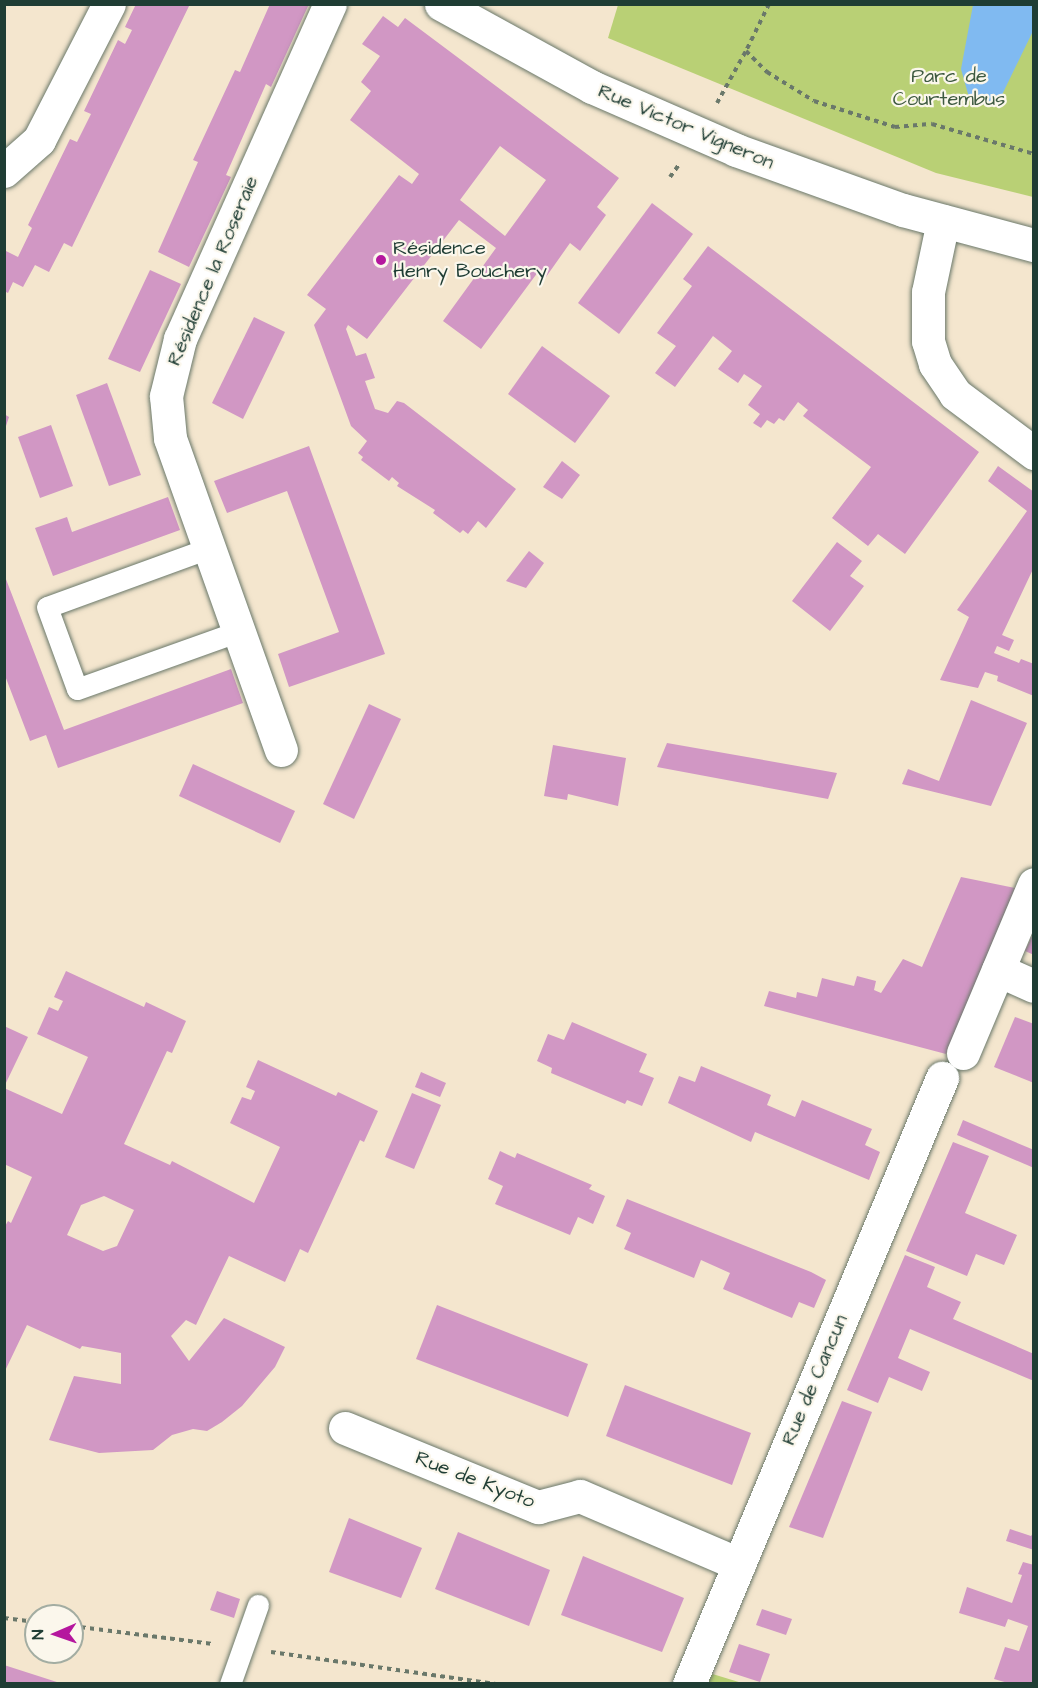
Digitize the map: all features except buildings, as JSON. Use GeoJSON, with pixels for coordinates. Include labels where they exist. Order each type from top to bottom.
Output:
{"type":"FeatureCollection","features":[{"type":"Feature","properties":{"kind":"street"},"geometry":{"type":"LineString","coordinates":[[4,171],[39,140],[109,4]]}},
{"type":"Feature","properties":{"kind":"street","name":"Résidence la Roseraie"},"geometry":{"type":"LineString","coordinates":[[281,750],[170,438],[166,420],[168,378],[180,339],[330,4]]}},
{"type":"Feature","properties":{"kind":"street","name":"Rue Victor Vigneron"},"geometry":{"type":"LineString","coordinates":[[441,4],[548,65],[644,111],[796,174],[943,221],[1034,245]]}},
{"type":"Feature","properties":{"kind":"street"},"geometry":{"type":"LineString","coordinates":[[943,221],[928,292],[928,342],[935,364],[955,394],[1034,453]]}},
{"type":"Feature","properties":{"kind":"street"},"geometry":{"type":"LineString","coordinates":[[963,1053],[1034,884]]}},
{"type":"Feature","properties":{"kind":"street"},"geometry":{"type":"LineString","coordinates":[[998,970],[1034,986]]}},
{"type":"Feature","properties":{"kind":"street","name":"Rue de Cancun"},"geometry":{"type":"LineString","coordinates":[[689,1683],[942,1077]]}},
{"type":"Feature","properties":{"kind":"street","name":"Rue de Kyoto"},"geometry":{"type":"LineString","coordinates":[[345,1428],[538,1507],[580,1496],[739,1564]]}},
{"type":"Feature","properties":{"kind":"lane"},"geometry":{"type":"LineString","coordinates":[[209,548],[47,607],[77,689],[238,631]]}},
{"type":"Feature","properties":{"kind":"lane"},"geometry":{"type":"LineString","coordinates":[[230,1683],[258,1605]]}},
{"type":"Feature","properties":{"kind":"path"},"geometry":{"type":"LineString","coordinates":[[769,4],[746,51],[767,72],[814,101],[894,127],[932,124],[1034,154]]}},
{"type":"Feature","properties":{"kind":"path"},"geometry":{"type":"LineString","coordinates":[[4,1618],[24,1620]]}},
{"type":"Feature","properties":{"kind":"path"},"geometry":{"type":"LineString","coordinates":[[84,1628],[496,1683]]}},
{"type":"Feature","properties":{"kind":"green space","name":"Parc de Courtembus"},"geometry":{"type":"Polygon","coordinates":[[[618,5],[1033,5],[1033,197],[936,173],[608,38],[618,5]]]}},
{"type":"Feature","properties":{"kind":"green space"},"geometry":{"type":"Polygon","coordinates":[[[706,1672],[742,1683],[702,1684],[706,1672]]]}},
{"type":"Feature","properties":{"kind":"water"},"geometry":{"type":"Polygon","coordinates":[[[973,5],[1033,5],[1033,31],[998,103],[976,105],[968,94],[961,69],[973,5]]]}},
{"type":"Feature","properties":{"kind":"place","name":"Résidence Henry Bouchery"},"geometry":{"type":"Point","coordinates":[381,260]}}]}
